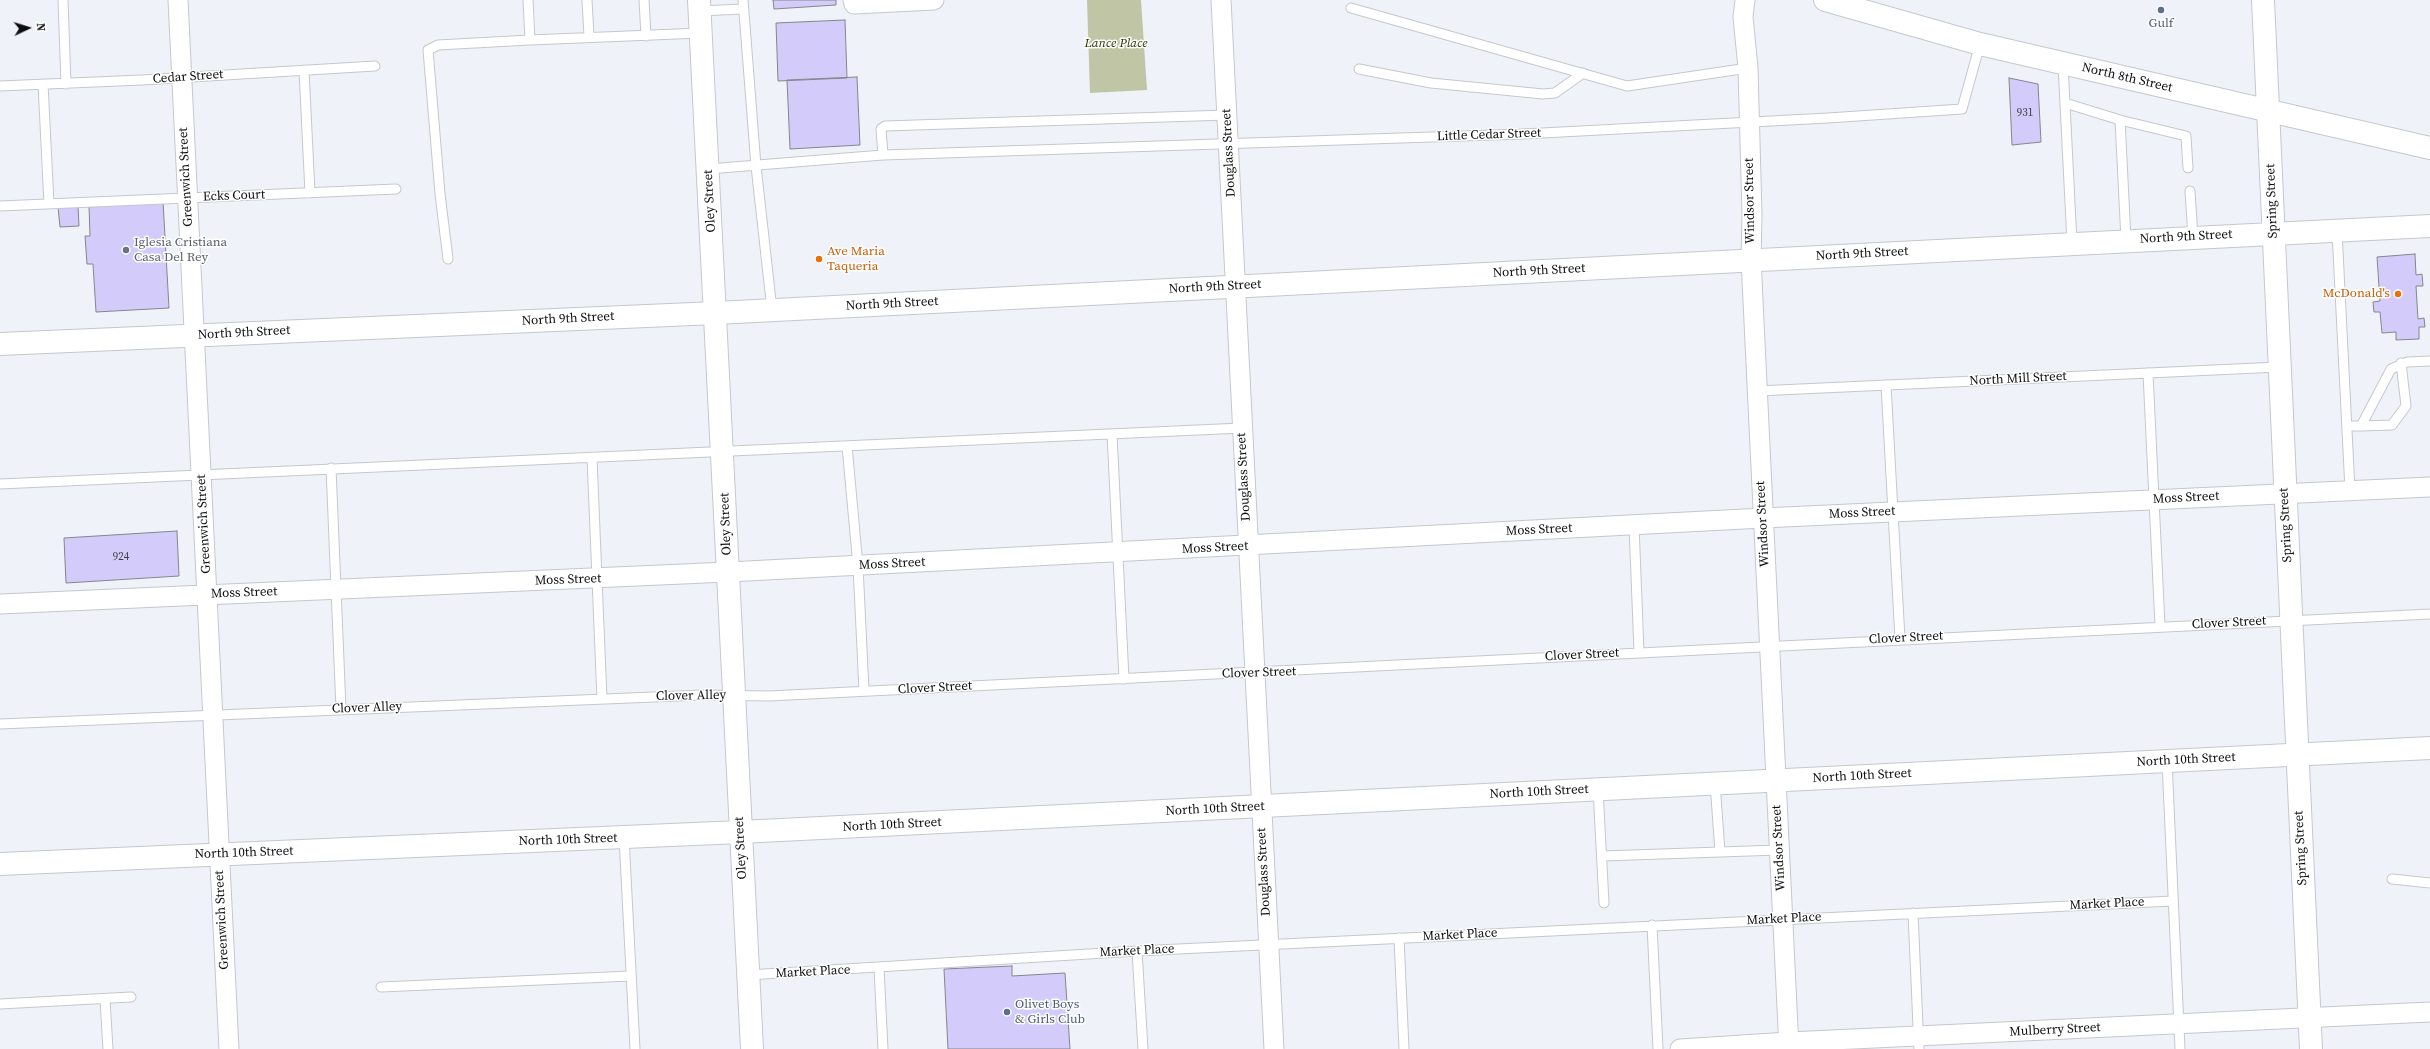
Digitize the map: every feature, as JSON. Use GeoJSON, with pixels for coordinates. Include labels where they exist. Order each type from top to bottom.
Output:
{"type":"FeatureCollection","features":[{"type":"Feature","properties":{"kind":"main road","name":"North 8th Street"},"geometry":{"type":"LineString","coordinates":[[1825,0],[1980,44],[2430,148]]}},
{"type":"Feature","properties":{"kind":"main road","name":"Spring Street"},"geometry":{"type":"LineString","coordinates":[[2263,0],[2269,110],[2290,620],[2311,1049]]}},
{"type":"Feature","properties":{"kind":"main road","name":"Oley Street"},"geometry":{"type":"LineString","coordinates":[[699,6],[716,313],[740,832],[752,1049]]}},
{"type":"Feature","properties":{"kind":"main road","name":"North 9th Street"},"geometry":{"type":"LineString","coordinates":[[0,344],[716,313],[2126,240],[2430,227]]}},
{"type":"Feature","properties":{"kind":"main road","name":"North 10th Street"},"geometry":{"type":"LineString","coordinates":[[0,864],[624,838],[2430,748]]}},
{"type":"Feature","properties":{"kind":"street","name":"Greenwich Street"},"geometry":{"type":"LineString","coordinates":[[178,0],[229,1049]]}},
{"type":"Feature","properties":{"kind":"street"},"geometry":{"type":"LineString","coordinates":[[854,2],[934,0]]}},
{"type":"Feature","properties":{"kind":"street","name":"Douglass Street"},"geometry":{"type":"LineString","coordinates":[[1221,0],[1274,1049]]}},
{"type":"Feature","properties":{"kind":"street","name":"Windsor Street"},"geometry":{"type":"LineString","coordinates":[[1745,0],[1744,17],[1748,68],[1748,123],[1752,215],[1751,259],[1789,1045]]}},
{"type":"Feature","properties":{"kind":"street","name":"Moss Street"},"geometry":{"type":"LineString","coordinates":[[0,604],[597,579],[1117,553],[1763,518],[2430,487]]}},
{"type":"Feature","properties":{"kind":"street","name":"Mulberry Street"},"geometry":{"type":"LineString","coordinates":[[1680,1049],[1919,1042],[2179,1025],[2430,1012]]}},
{"type":"Feature","properties":{"kind":"lane"},"geometry":{"type":"LineString","coordinates":[[63,0],[66,84]]}},
{"type":"Feature","properties":{"kind":"lane"},"geometry":{"type":"LineString","coordinates":[[528,0],[530,40]]}},
{"type":"Feature","properties":{"kind":"lane"},"geometry":{"type":"LineString","coordinates":[[587,0],[589,36]]}},
{"type":"Feature","properties":{"kind":"lane"},"geometry":{"type":"LineString","coordinates":[[644,0],[646,36]]}},
{"type":"Feature","properties":{"kind":"lane"},"geometry":{"type":"LineString","coordinates":[[699,6],[743,4],[756,166],[772,310]]}},
{"type":"Feature","properties":{"kind":"lane"},"geometry":{"type":"LineString","coordinates":[[1351,8],[1627,86],[1748,68]]}},
{"type":"Feature","properties":{"kind":"lane"},"geometry":{"type":"LineString","coordinates":[[448,259],[439,186],[428,50],[438,45],[589,36],[646,36],[701,33]]}},
{"type":"Feature","properties":{"kind":"lane","name":"Little Cedar Street"},"geometry":{"type":"LineString","coordinates":[[708,169],[882,155],[1531,134],[1748,123],[1962,109],[1980,44]]}},
{"type":"Feature","properties":{"kind":"lane"},"geometry":{"type":"LineString","coordinates":[[2063,64],[2072,243]]}},
{"type":"Feature","properties":{"kind":"lane","name":"Cedar Street"},"geometry":{"type":"LineString","coordinates":[[0,86],[66,84],[375,66]]}},
{"type":"Feature","properties":{"kind":"lane"},"geometry":{"type":"LineString","coordinates":[[1359,69],[1431,83],[1543,94],[1554,93],[1583,73]]}},
{"type":"Feature","properties":{"kind":"lane"},"geometry":{"type":"LineString","coordinates":[[304,70],[310,192]]}},
{"type":"Feature","properties":{"kind":"lane"},"geometry":{"type":"LineString","coordinates":[[42,84],[49,204]]}},
{"type":"Feature","properties":{"kind":"lane"},"geometry":{"type":"LineString","coordinates":[[2065,103],[2120,120],[2186,136],[2188,168]]}},
{"type":"Feature","properties":{"kind":"lane"},"geometry":{"type":"LineString","coordinates":[[882,155],[881,129],[885,126],[1226,115]]}},
{"type":"Feature","properties":{"kind":"lane"},"geometry":{"type":"LineString","coordinates":[[2120,120],[2126,240]]}},
{"type":"Feature","properties":{"kind":"lane","name":"Ecks Court"},"geometry":{"type":"LineString","coordinates":[[0,206],[396,189]]}},
{"type":"Feature","properties":{"kind":"lane"},"geometry":{"type":"LineString","coordinates":[[2190,191],[2193,237]]}},
{"type":"Feature","properties":{"kind":"lane"},"geometry":{"type":"LineString","coordinates":[[2336,231],[2350,490]]}},
{"type":"Feature","properties":{"kind":"lane"},"geometry":{"type":"LineString","coordinates":[[2361,426],[2391,369],[2401,363],[2430,361]]}},
{"type":"Feature","properties":{"kind":"lane"},"geometry":{"type":"LineString","coordinates":[[2347,426],[2392,425],[2406,406],[2401,363]]}},
{"type":"Feature","properties":{"kind":"lane","name":"North Mill Street"},"geometry":{"type":"LineString","coordinates":[[1757,391],[2279,367]]}},
{"type":"Feature","properties":{"kind":"lane"},"geometry":{"type":"LineString","coordinates":[[2148,373],[2160,626]]}},
{"type":"Feature","properties":{"kind":"lane"},"geometry":{"type":"LineString","coordinates":[[1886,385],[1900,639]]}},
{"type":"Feature","properties":{"kind":"lane"},"geometry":{"type":"LineString","coordinates":[[0,484],[331,468],[722,453],[1242,428]]}},
{"type":"Feature","properties":{"kind":"lane"},"geometry":{"type":"LineString","coordinates":[[1112,434],[1124,679]]}},
{"type":"Feature","properties":{"kind":"lane"},"geometry":{"type":"LineString","coordinates":[[847,446],[858,566],[864,691]]}},
{"type":"Feature","properties":{"kind":"lane"},"geometry":{"type":"LineString","coordinates":[[592,458],[602,699]]}},
{"type":"Feature","properties":{"kind":"lane"},"geometry":{"type":"LineString","coordinates":[[331,468],[342,709]]}},
{"type":"Feature","properties":{"kind":"lane"},"geometry":{"type":"LineString","coordinates":[[1634,525],[1639,652]]}},
{"type":"Feature","properties":{"kind":"lane","name":"Clover Street"},"geometry":{"type":"LineString","coordinates":[[734,695],[769,696],[1254,673],[1769,645],[2430,614]]}},
{"type":"Feature","properties":{"kind":"lane","name":"Clover Alley"},"geometry":{"type":"LineString","coordinates":[[0,724],[212,714],[734,695]]}},
{"type":"Feature","properties":{"kind":"lane"},"geometry":{"type":"LineString","coordinates":[[2167,761],[2180,1049]]}},
{"type":"Feature","properties":{"kind":"lane"},"geometry":{"type":"LineString","coordinates":[[1715,783],[1720,852]]}},
{"type":"Feature","properties":{"kind":"lane"},"geometry":{"type":"LineString","coordinates":[[1598,789],[1604,903]]}},
{"type":"Feature","properties":{"kind":"lane"},"geometry":{"type":"LineString","coordinates":[[624,838],[635,1049]]}},
{"type":"Feature","properties":{"kind":"lane"},"geometry":{"type":"LineString","coordinates":[[1602,856],[1779,850]]}},
{"type":"Feature","properties":{"kind":"lane"},"geometry":{"type":"LineString","coordinates":[[2392,879],[2430,883]]}},
{"type":"Feature","properties":{"kind":"lane","name":"Market Place"},"geometry":{"type":"LineString","coordinates":[[748,975],[1137,951],[2173,901]]}},
{"type":"Feature","properties":{"kind":"lane"},"geometry":{"type":"LineString","coordinates":[[1913,913],[1919,1042]]}},
{"type":"Feature","properties":{"kind":"lane"},"geometry":{"type":"LineString","coordinates":[[1652,925],[1658,1049]]}},
{"type":"Feature","properties":{"kind":"lane"},"geometry":{"type":"LineString","coordinates":[[1399,938],[1404,1049]]}},
{"type":"Feature","properties":{"kind":"lane"},"geometry":{"type":"LineString","coordinates":[[1137,951],[1143,1049]]}},
{"type":"Feature","properties":{"kind":"lane"},"geometry":{"type":"LineString","coordinates":[[878,968],[883,1049]]}},
{"type":"Feature","properties":{"kind":"lane"},"geometry":{"type":"LineString","coordinates":[[381,987],[631,976]]}},
{"type":"Feature","properties":{"kind":"lane"},"geometry":{"type":"LineString","coordinates":[[0,1004],[131,997]]}},
{"type":"Feature","properties":{"kind":"lane"},"geometry":{"type":"LineString","coordinates":[[105,999],[108,1049]]}},
{"type":"Feature","properties":{"kind":"green space","name":"Lance Place"},"geometry":{"type":"Polygon","coordinates":[[[1087,0],[1141,0],[1147,90],[1090,93],[1087,0]]]}},
{"type":"Feature","properties":{"kind":"building"},"geometry":{"type":"Polygon","coordinates":[[[773,0],[836,0],[836,5],[774,9],[773,0]]]}},
{"type":"Feature","properties":{"kind":"building"},"geometry":{"type":"Polygon","coordinates":[[[845,20],[847,78],[778,81],[776,23],[845,20]]]}},
{"type":"Feature","properties":{"kind":"building"},"geometry":{"type":"Polygon","coordinates":[[[857,77],[860,145],[790,149],[787,80],[857,77]]]}},
{"type":"Feature","properties":{"kind":"building"},"geometry":{"type":"Polygon","coordinates":[[[2009,78],[2038,84],[2041,142],[2012,145],[2009,78]]]}},
{"type":"Feature","properties":{"kind":"building","name":"Iglesia Cristiana Casa Del Rey"},"geometry":{"type":"Polygon","coordinates":[[[163,201],[169,308],[96,312],[93,264],[87,264],[85,236],[90,236],[89,206],[163,201]]]}},
{"type":"Feature","properties":{"kind":"building"},"geometry":{"type":"Polygon","coordinates":[[[78,206],[79,226],[60,227],[58,207],[78,206]]]}},
{"type":"Feature","properties":{"kind":"building","name":"McDonald's"},"geometry":{"type":"Polygon","coordinates":[[[2415,254],[2416,275],[2422,274],[2423,286],[2416,286],[2418,319],[2424,318],[2425,327],[2419,327],[2419,339],[2396,340],[2396,332],[2382,333],[2380,312],[2374,312],[2373,302],[2380,301],[2377,257],[2415,254]]]}},
{"type":"Feature","properties":{"kind":"building"},"geometry":{"type":"Polygon","coordinates":[[[177,531],[179,576],[66,583],[64,538],[177,531]]]}},
{"type":"Feature","properties":{"kind":"building","name":"Olivet Boys & Girls Club"},"geometry":{"type":"Polygon","coordinates":[[[1012,966],[1012,976],[1065,973],[1070,1049],[948,1049],[944,969],[1012,966]]]}},
{"type":"Feature","properties":{"kind":"place","name":"Gulf"},"geometry":{"type":"Point","coordinates":[2161,10]}},
{"type":"Feature","properties":{"kind":"place","name":"Iglesia Cristiana Casa Del Rey"},"geometry":{"type":"Point","coordinates":[126,250]}},
{"type":"Feature","properties":{"kind":"place","name":"Ave Maria Taqueria"},"geometry":{"type":"Point","coordinates":[819,259]}},
{"type":"Feature","properties":{"kind":"place","name":"McDonald's"},"geometry":{"type":"Point","coordinates":[2398,294]}},
{"type":"Feature","properties":{"kind":"place","name":"Olivet Boys & Girls Club"},"geometry":{"type":"Point","coordinates":[1007,1012]}}]}
